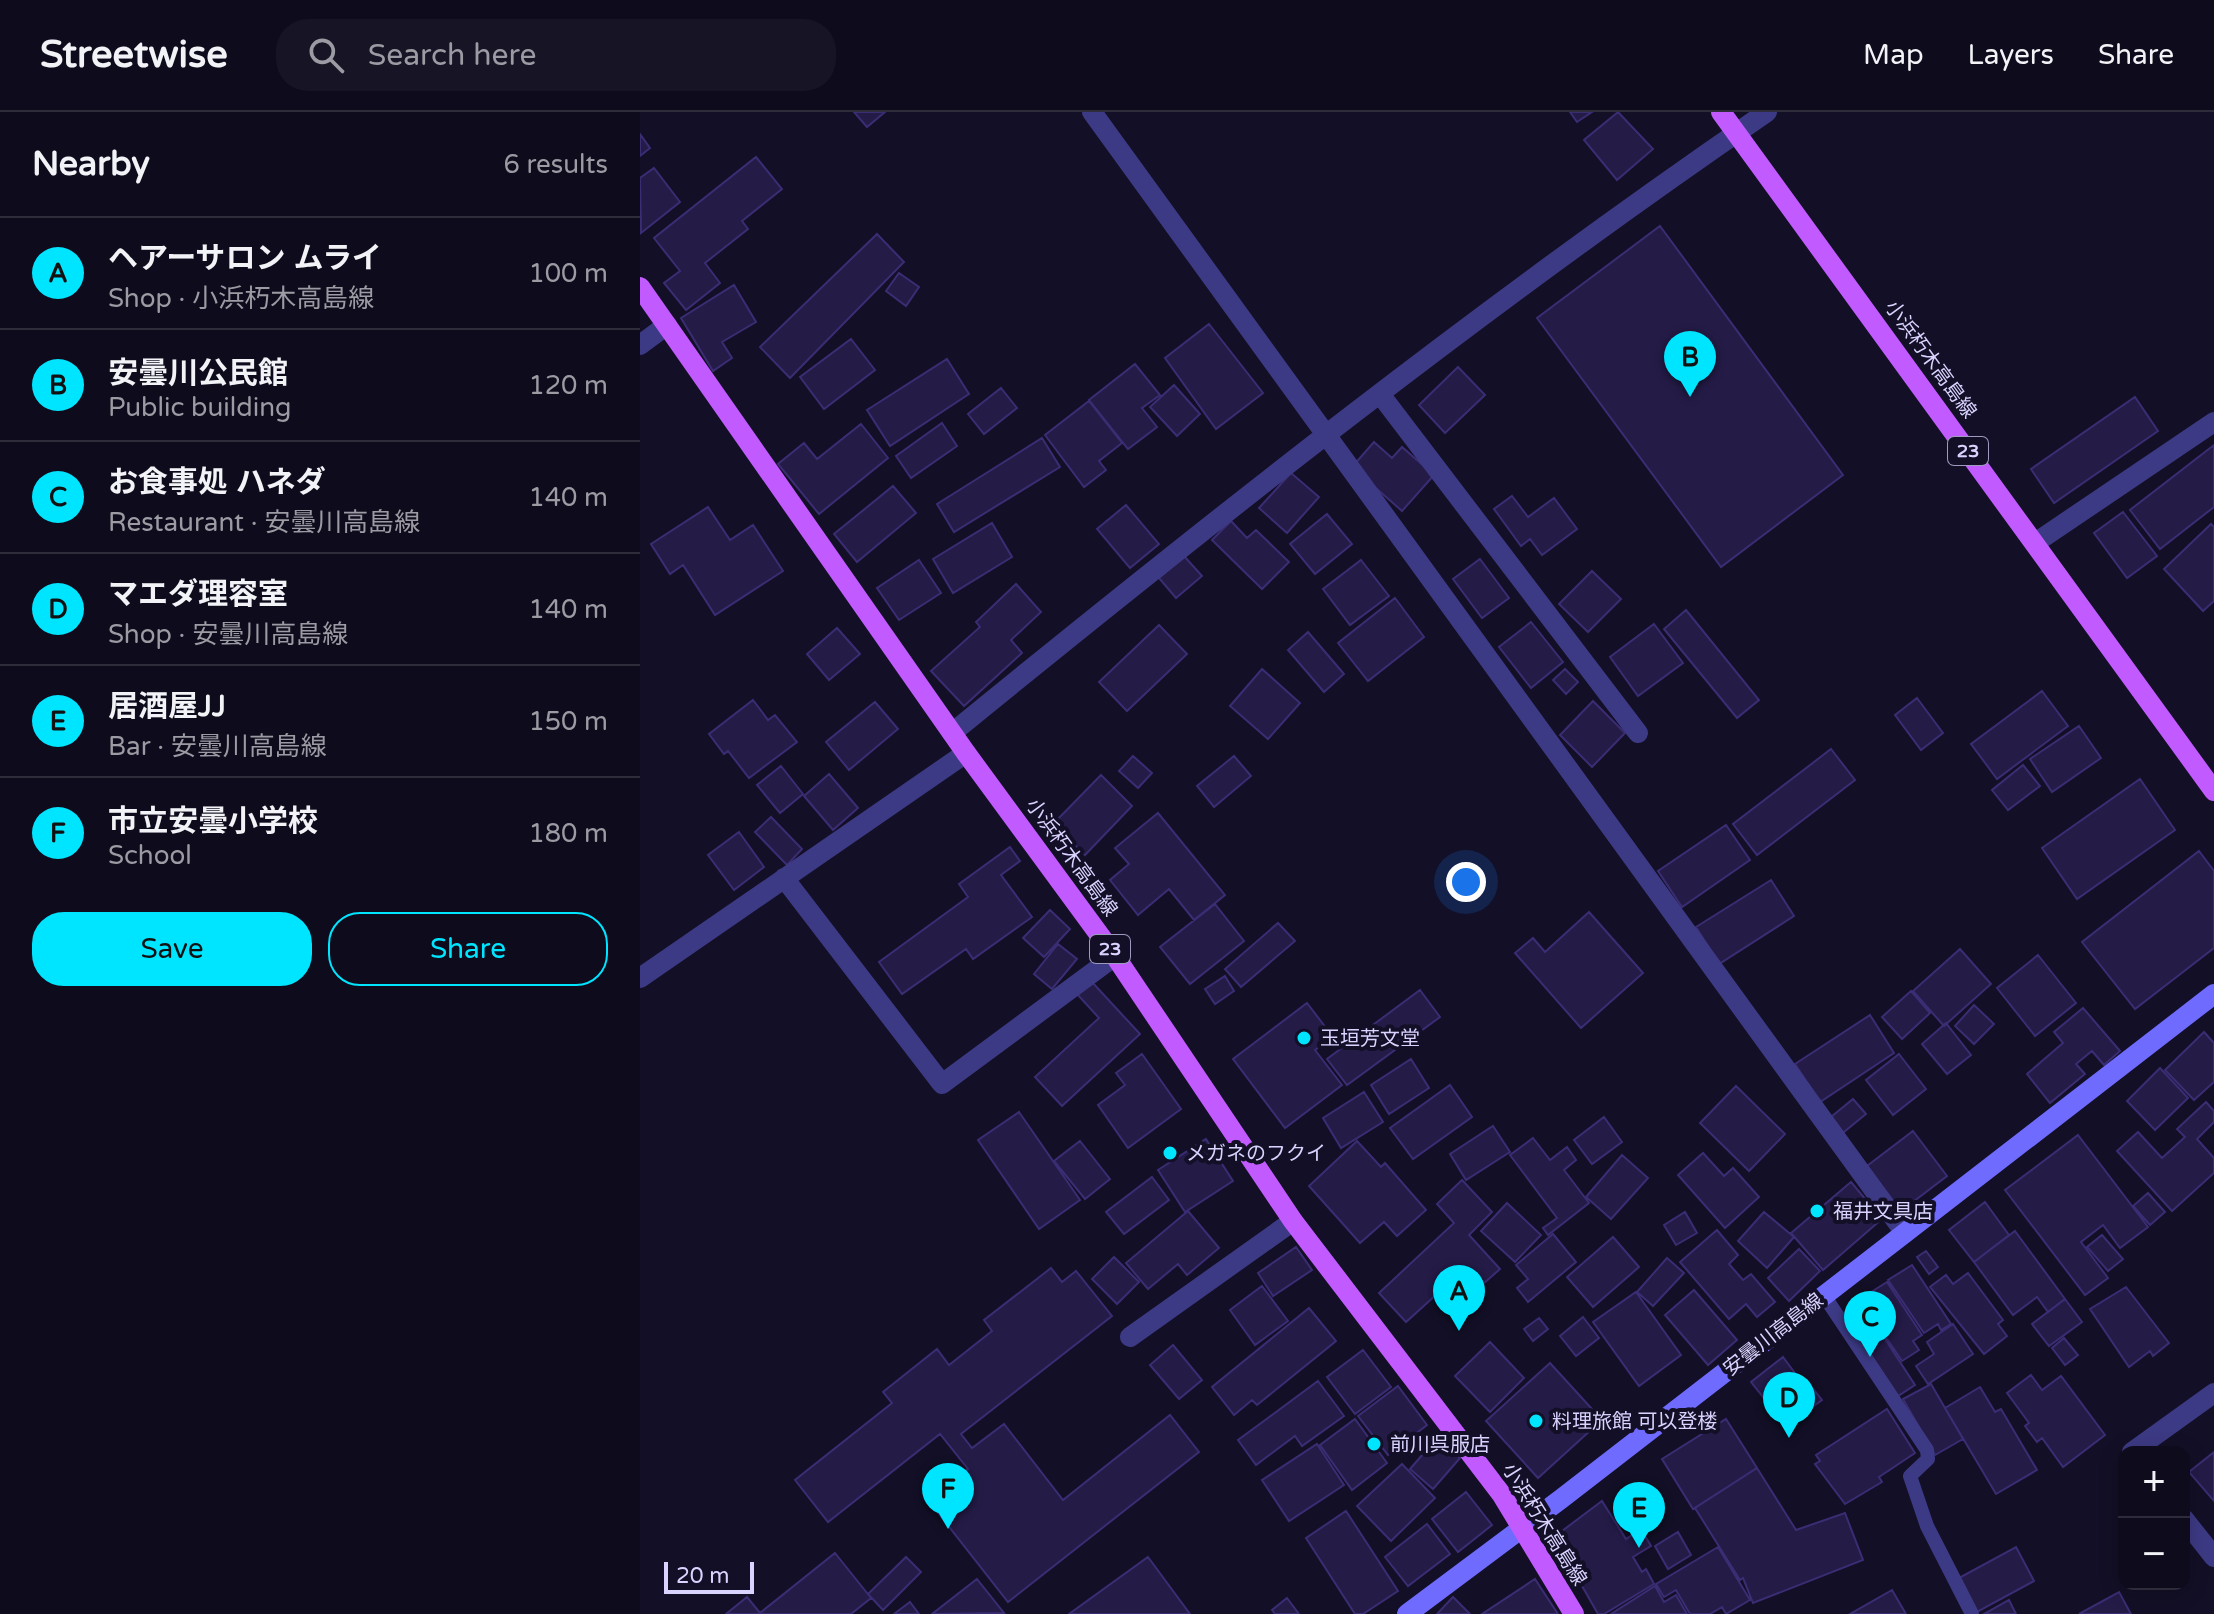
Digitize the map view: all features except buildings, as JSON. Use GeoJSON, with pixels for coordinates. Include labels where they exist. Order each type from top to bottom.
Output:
{"type":"FeatureCollection","features":[{"type":"Feature","properties":{"kind":"main road","name":"小浜朽木高島線"},"geometry":{"type":"LineString","coordinates":[[1721,112],[2214,791]]}},
{"type":"Feature","properties":{"kind":"main road","name":"小浜朽木高島線"},"geometry":{"type":"LineString","coordinates":[[640,287],[966,753],[1115,956],[1293,1221],[1475,1459],[1574,1614]]}},
{"type":"Feature","properties":{"kind":"main road","name":"安曇川高島線"},"geometry":{"type":"LineString","coordinates":[[1407,1614],[2214,994]]}},
{"type":"Feature","properties":{"kind":"street"},"geometry":{"type":"LineString","coordinates":[[1092,112],[1905,1233]]}},
{"type":"Feature","properties":{"kind":"street"},"geometry":{"type":"LineString","coordinates":[[952,733],[1208,524],[1324,434],[1767,112]]}},
{"type":"Feature","properties":{"kind":"street"},"geometry":{"type":"LineString","coordinates":[[640,345],[667,325]]}},
{"type":"Feature","properties":{"kind":"street"},"geometry":{"type":"LineString","coordinates":[[1380,394],[1638,733]]}},
{"type":"Feature","properties":{"kind":"street"},"geometry":{"type":"LineString","coordinates":[[2035,543],[2214,422]]}},
{"type":"Feature","properties":{"kind":"street"},"geometry":{"type":"LineString","coordinates":[[640,978],[966,753]]}},
{"type":"Feature","properties":{"kind":"street"},"geometry":{"type":"LineString","coordinates":[[784,878],[942,1084],[1115,956]]}},
{"type":"Feature","properties":{"kind":"street"},"geometry":{"type":"LineString","coordinates":[[1130,1337],[1293,1221]]}},
{"type":"Feature","properties":{"kind":"street"},"geometry":{"type":"LineString","coordinates":[[2140,1446],[2214,1393]]}},
{"type":"Feature","properties":{"kind":"street"},"geometry":{"type":"LineString","coordinates":[[2190,1527],[2214,1557]]}},
{"type":"Feature","properties":{"kind":"lane"},"geometry":{"type":"LineString","coordinates":[[1823,1294],[1927,1450],[1928,1459],[1910,1476],[1927,1526],[1972,1614]]}},
{"type":"Feature","properties":{"kind":"place","name":"安曇川公民館"},"geometry":{"type":"Point","coordinates":[1690,397]}},
{"type":"Feature","properties":{"kind":"place","name":"玉垣芳文堂"},"geometry":{"type":"Point","coordinates":[1304,1038]}},
{"type":"Feature","properties":{"kind":"place","name":"メガネのフクイ"},"geometry":{"type":"Point","coordinates":[1170,1153]}},
{"type":"Feature","properties":{"kind":"place","name":"福井文具店"},"geometry":{"type":"Point","coordinates":[1817,1211]}},
{"type":"Feature","properties":{"kind":"place","name":"ヘアーサロン ムライ"},"geometry":{"type":"Point","coordinates":[1459,1331]}},
{"type":"Feature","properties":{"kind":"place","name":"お食事処 ハネダ"},"geometry":{"type":"Point","coordinates":[1870,1357]}},
{"type":"Feature","properties":{"kind":"place","name":"料理旅館 可以登楼"},"geometry":{"type":"Point","coordinates":[1536,1421]}},
{"type":"Feature","properties":{"kind":"place","name":"マエダ理容室"},"geometry":{"type":"Point","coordinates":[1789,1438]}},
{"type":"Feature","properties":{"kind":"place","name":"前川呉服店"},"geometry":{"type":"Point","coordinates":[1374,1444]}},
{"type":"Feature","properties":{"kind":"place","name":"市立安曇小学校"},"geometry":{"type":"Point","coordinates":[948,1529]}},
{"type":"Feature","properties":{"kind":"place","name":"居酒屋JJ"},"geometry":{"type":"Point","coordinates":[1639,1548]}}]}
